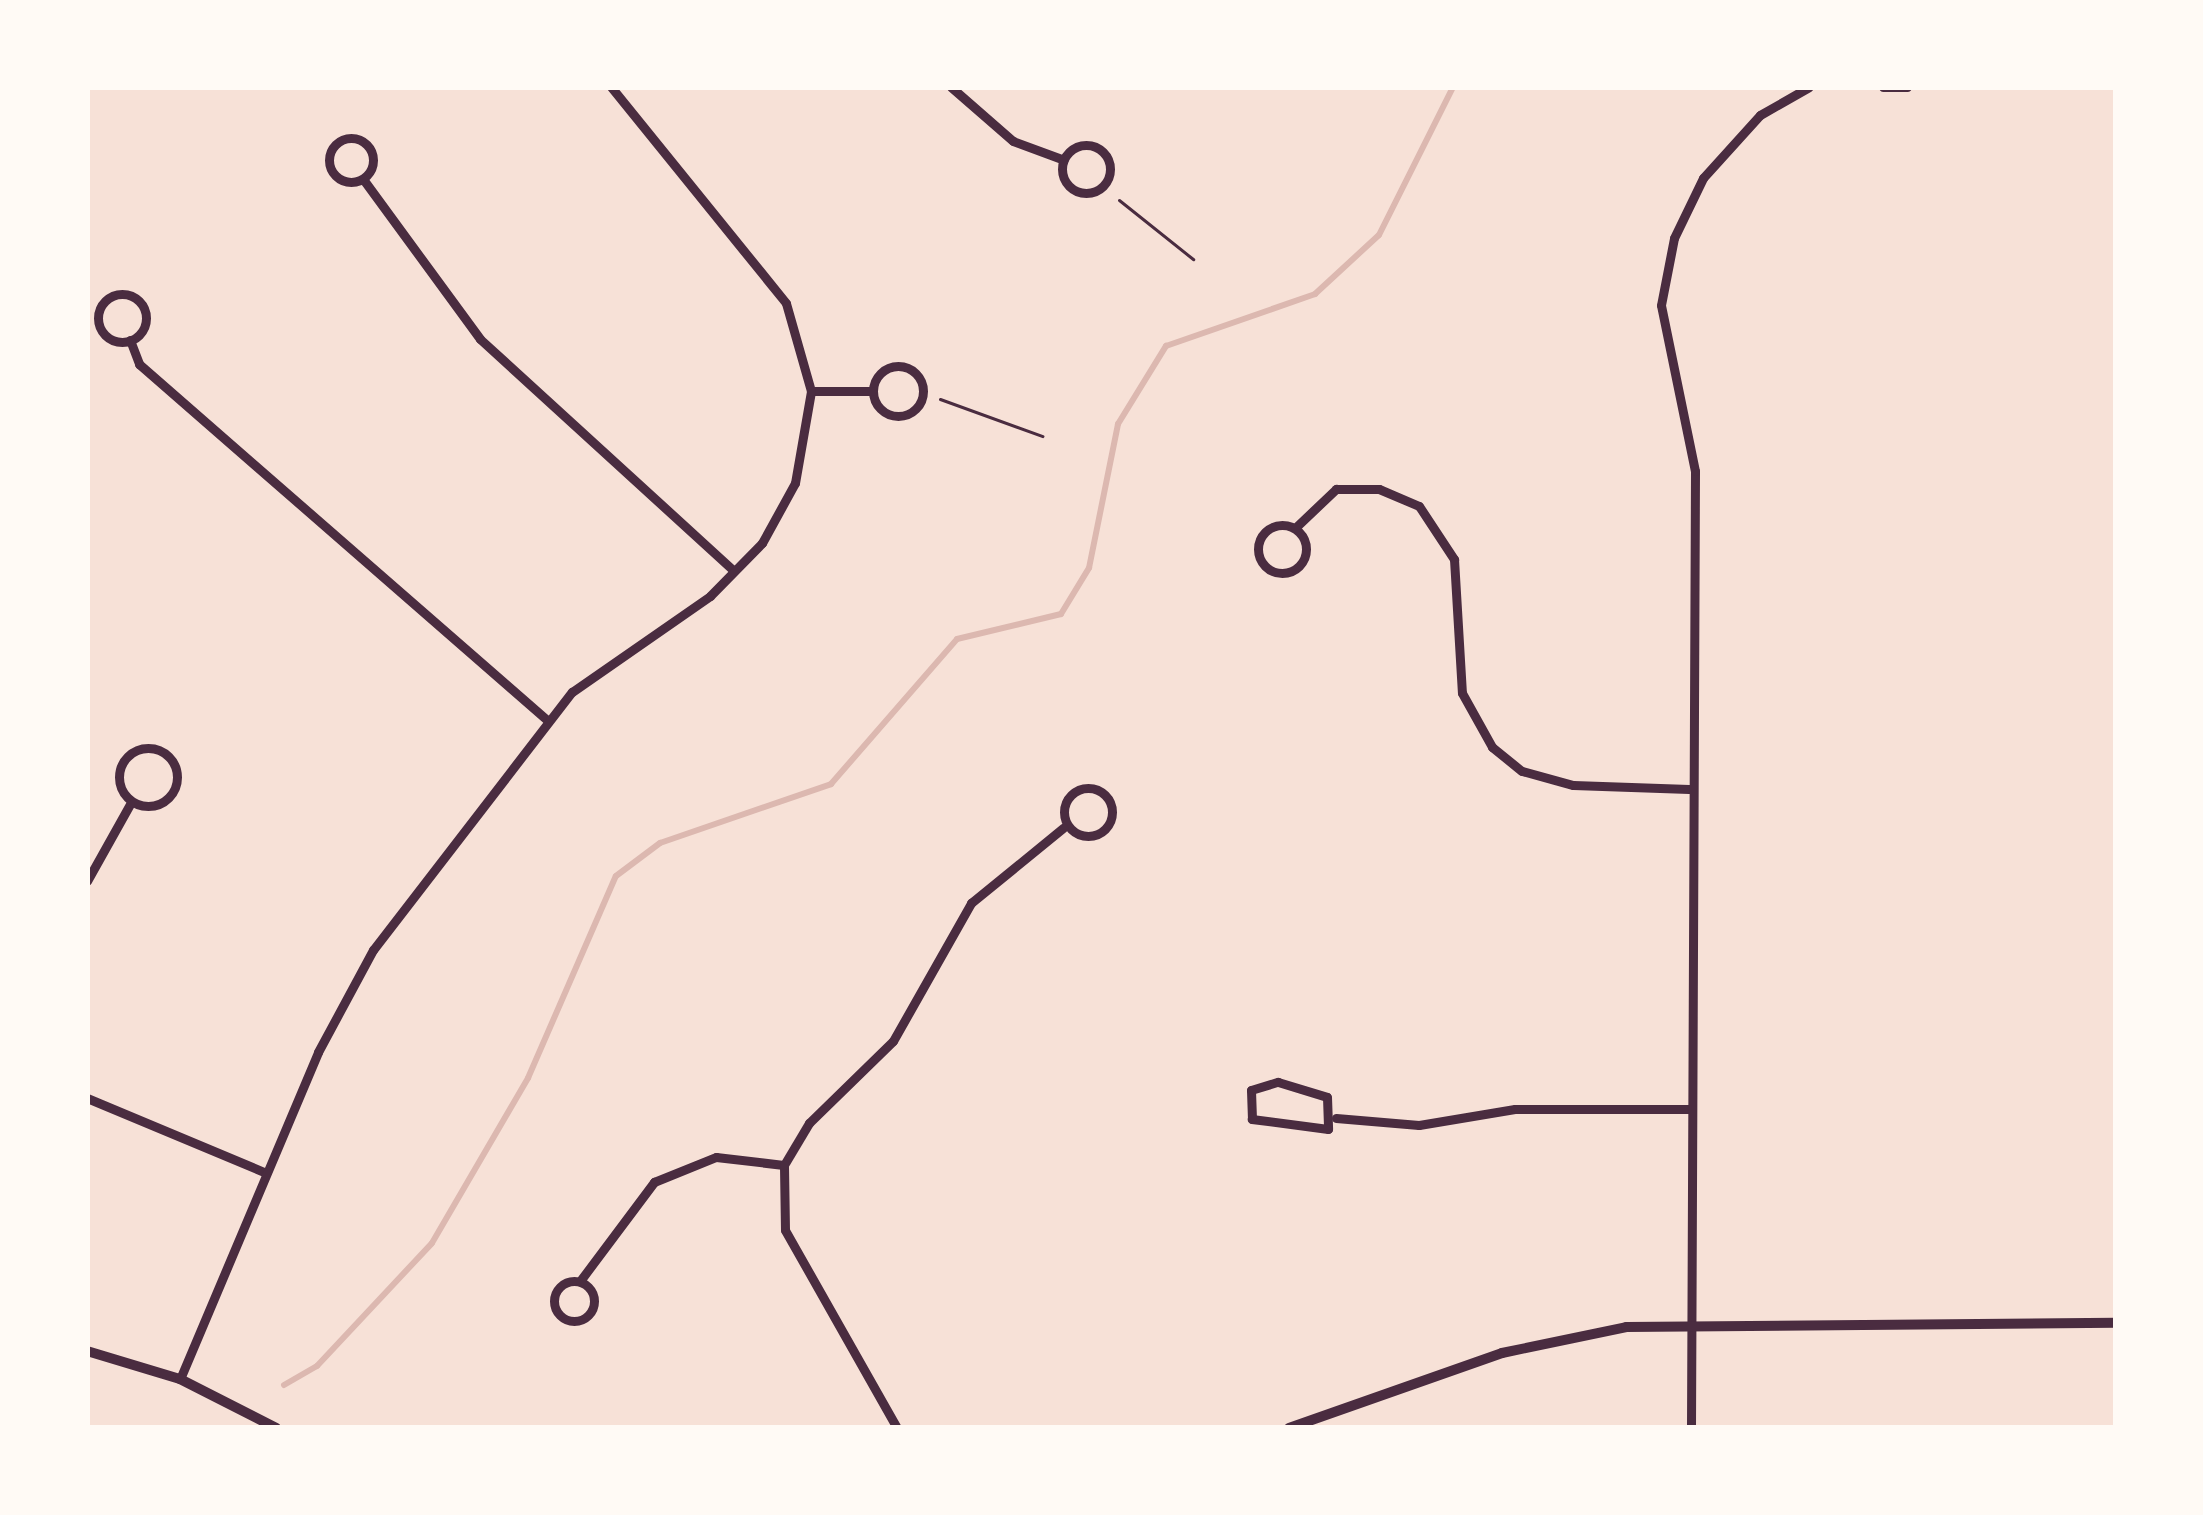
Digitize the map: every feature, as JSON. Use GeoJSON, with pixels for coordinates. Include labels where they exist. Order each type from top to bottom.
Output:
{"type":"FeatureCollection","features":[{"type":"Feature","properties":{"kind":"street"},"geometry":{"type":"LineString","coordinates":[[181,1379],[264,1172],[373,950],[547,720],[588,675],[734,572],[789,497],[811,391],[765,268],[611,87]]}},
{"type":"Feature","properties":{"kind":"street"},"geometry":{"type":"LineString","coordinates":[[951,87],[1013,141],[1064,160],[1078,191],[1108,175],[1090,146],[1064,160]]}},
{"type":"Feature","properties":{"kind":"street"},"geometry":{"type":"LineString","coordinates":[[1691,1428],[1689,789],[1695,471],[1662,348],[1665,268],[1703,178],[1760,115],[1809,87]]}},
{"type":"Feature","properties":{"kind":"street"},"geometry":{"type":"LineString","coordinates":[[1883,87],[1907,87]]}},
{"type":"Feature","properties":{"kind":"street"},"geometry":{"type":"LineString","coordinates":[[363,179],[370,147],[342,140],[333,172],[363,179],[481,339],[734,572]]}},
{"type":"Feature","properties":{"kind":"street"},"geometry":{"type":"LineString","coordinates":[[130,340],[144,308],[111,296],[99,323],[130,340],[139,364],[547,720]]}},
{"type":"Feature","properties":{"kind":"street"},"geometry":{"type":"LineString","coordinates":[[811,391],[871,391],[902,415],[923,385],[896,366],[871,391]]}},
{"type":"Feature","properties":{"kind":"street"},"geometry":{"type":"LineString","coordinates":[[1295,528],[1302,561],[1272,571],[1263,534],[1295,528],[1336,489],[1379,489],[1420,506],[1454,560],[1462,693],[1492,747],[1559,782],[1689,789]]}},
{"type":"Feature","properties":{"kind":"street"},"geometry":{"type":"LineString","coordinates":[[87,880],[130,804],[125,760],[147,747],[168,754],[179,771],[167,796],[130,804]]}},
{"type":"Feature","properties":{"kind":"street"},"geometry":{"type":"LineString","coordinates":[[898,1428],[785,1230],[784,1165],[808,1123],[893,1041],[971,903],[1063,828],[1072,795],[1110,798],[1103,831],[1063,828]]}},
{"type":"Feature","properties":{"kind":"street"},"geometry":{"type":"LineString","coordinates":[[1336,1118],[1318,1135],[1270,1130],[1247,1099],[1266,1082],[1305,1086],[1336,1118],[1419,1125],[1515,1109],[1689,1109]]}},
{"type":"Feature","properties":{"kind":"street"},"geometry":{"type":"LineString","coordinates":[[87,1098],[264,1172]]}},
{"type":"Feature","properties":{"kind":"street"},"geometry":{"type":"LineString","coordinates":[[580,1281],[593,1307],[566,1320],[554,1294],[580,1281],[654,1182],[716,1157],[784,1165]]}},
{"type":"Feature","properties":{"kind":"street"},"geometry":{"type":"LineString","coordinates":[[1289,1428],[1562,1337],[1692,1323],[2116,1323]]}},
{"type":"Feature","properties":{"kind":"street"},"geometry":{"type":"LineString","coordinates":[[87,1351],[181,1379],[276,1428]]}},
{"type":"Feature","properties":{"kind":"path"},"geometry":{"type":"LineString","coordinates":[[1119,200],[1193,259]]}},
{"type":"Feature","properties":{"kind":"path"},"geometry":{"type":"LineString","coordinates":[[940,399],[1042,436]]}},
{"type":"Feature","properties":{"kind":"waterway"},"geometry":{"type":"LineString","coordinates":[[284,1385],[317,1366],[432,1243],[528,1078],[616,876],[660,843],[831,784],[957,639],[1061,614],[1089,568],[1118,424],[1166,346],[1315,294],[1379,235],[1453,87]]}}]}
